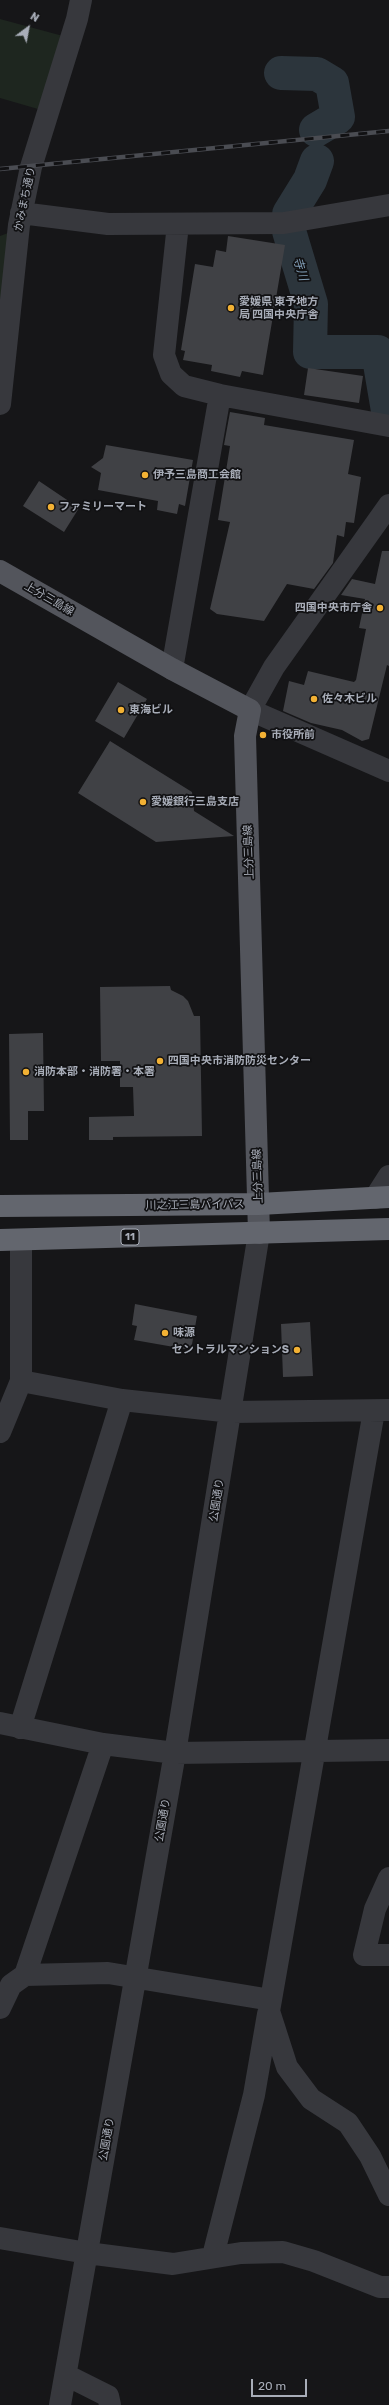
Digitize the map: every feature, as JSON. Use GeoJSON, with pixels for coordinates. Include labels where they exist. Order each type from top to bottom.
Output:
{"type":"FeatureCollection","features":[{"type":"Feature","properties":{"kind":"highway","name":"川之江三島バイパス"},"geometry":{"type":"LineString","coordinates":[[0,1206],[259,1204],[382,1197]]}},
{"type":"Feature","properties":{"kind":"highway","name":"11"},"geometry":{"type":"LineString","coordinates":[[10,1240],[389,1229]]}},
{"type":"Feature","properties":{"kind":"main road","name":"上分三島線"},"geometry":{"type":"LineString","coordinates":[[0,571],[172,669],[250,710],[245,736],[259,1233]]}},
{"type":"Feature","properties":{"kind":"street","name":"かみまち通り"},"geometry":{"type":"LineString","coordinates":[[0,404],[21,213],[31,167],[77,19],[81,0]]}},
{"type":"Feature","properties":{"kind":"street"},"geometry":{"type":"LineString","coordinates":[[21,213],[108,224],[289,222],[389,205]]}},
{"type":"Feature","properties":{"kind":"street"},"geometry":{"type":"LineString","coordinates":[[178,224],[164,355],[171,374],[184,386],[220,395],[389,426]]}},
{"type":"Feature","properties":{"kind":"street"},"geometry":{"type":"LineString","coordinates":[[172,669],[220,395]]}},
{"type":"Feature","properties":{"kind":"street"},"geometry":{"type":"LineString","coordinates":[[389,505],[274,667],[250,710],[389,771]]}},
{"type":"Feature","properties":{"kind":"street"},"geometry":{"type":"LineString","coordinates":[[382,1197],[389,1176]]}},
{"type":"Feature","properties":{"kind":"street","name":"公園通り"},"geometry":{"type":"LineString","coordinates":[[60,2405],[175,1753],[232,1412],[259,1233]]}},
{"type":"Feature","properties":{"kind":"street"},"geometry":{"type":"LineString","coordinates":[[0,1432],[21,1381],[10,1240]]}},
{"type":"Feature","properties":{"kind":"street"},"geometry":{"type":"LineString","coordinates":[[21,1381],[122,1400],[232,1412],[381,1411],[315,1751],[254,2095],[212,2256]]}},
{"type":"Feature","properties":{"kind":"street"},"geometry":{"type":"LineString","coordinates":[[122,1400],[10,1726],[103,1744],[175,1753],[389,1750]]}},
{"type":"Feature","properties":{"kind":"street"},"geometry":{"type":"LineString","coordinates":[[25,1975],[103,1744]]}},
{"type":"Feature","properties":{"kind":"street"},"geometry":{"type":"LineString","coordinates":[[389,1878],[376,1909],[364,1954],[389,1955]]}},
{"type":"Feature","properties":{"kind":"street"},"geometry":{"type":"LineString","coordinates":[[0,2008],[11,1985],[25,1975],[108,1973],[135,1977],[270,2005]]}},
{"type":"Feature","properties":{"kind":"street"},"geometry":{"type":"LineString","coordinates":[[270,2005],[287,2067],[311,2099],[348,2123],[370,2156],[389,2194]]}},
{"type":"Feature","properties":{"kind":"street"},"geometry":{"type":"LineString","coordinates":[[0,2238],[87,2254],[173,2264],[212,2256],[241,2253],[283,2252],[314,2261],[380,2287],[389,2287]]}},
{"type":"Feature","properties":{"kind":"street"},"geometry":{"type":"LineString","coordinates":[[66,2375],[108,2396],[110,2405]]}},
{"type":"Feature","properties":{"kind":"shaded area"},"geometry":{"type":"Polygon","coordinates":[[[0,19],[63,36],[38,109],[0,98],[0,19]]]}},
{"type":"Feature","properties":{"kind":"shaded area"},"geometry":{"type":"Polygon","coordinates":[[[11,232],[0,343],[0,236],[11,232]]]}},
{"type":"Feature","properties":{"kind":"building","name":"愛媛県 東予地方 局 四国中央庁舎"},"geometry":{"type":"Polygon","coordinates":[[[228,236],[285,245],[263,375],[242,371],[240,377],[211,371],[212,365],[183,360],[185,351],[181,350],[195,264],[213,267],[216,250],[226,252],[228,236]]]}},
{"type":"Feature","properties":{"kind":"building"},"geometry":{"type":"Polygon","coordinates":[[[308,368],[363,376],[359,403],[304,395],[308,368]]]}},
{"type":"Feature","properties":{"kind":"building"},"geometry":{"type":"Polygon","coordinates":[[[230,412],[265,418],[264,425],[354,440],[348,474],[361,477],[354,523],[346,522],[344,537],[337,535],[333,563],[314,589],[287,584],[264,621],[217,614],[210,609],[230,522],[218,520],[230,446],[224,445],[230,412]]]}},
{"type":"Feature","properties":{"kind":"building","name":"伊予三島商工会館"},"geometry":{"type":"Polygon","coordinates":[[[106,445],[193,460],[185,506],[179,504],[177,514],[157,510],[158,501],[98,490],[101,473],[91,467],[103,458],[106,445]]]}},
{"type":"Feature","properties":{"kind":"building","name":"ファミリーマート"},"geometry":{"type":"Polygon","coordinates":[[[39,481],[79,508],[64,532],[23,506],[39,481]]]}},
{"type":"Feature","properties":{"kind":"building"},"geometry":{"type":"Polygon","coordinates":[[[382,551],[389,551],[389,666],[387,665],[369,739],[362,741],[342,730],[311,723],[283,711],[289,681],[304,685],[308,671],[354,682],[356,680],[366,629],[359,628],[365,599],[341,595],[352,579],[375,584],[382,551]]]}},
{"type":"Feature","properties":{"kind":"building","name":"東海ビル"},"geometry":{"type":"Polygon","coordinates":[[[118,682],[147,699],[124,738],[95,721],[118,682]]]}},
{"type":"Feature","properties":{"kind":"building","name":"愛媛銀行三島支店"},"geometry":{"type":"Polygon","coordinates":[[[110,741],[192,792],[194,811],[234,836],[156,842],[78,793],[110,741]]]}},
{"type":"Feature","properties":{"kind":"building","name":"四国中央市消防防災センター"},"geometry":{"type":"Polygon","coordinates":[[[170,986],[171,990],[183,996],[188,1001],[194,1016],[200,1016],[202,1136],[113,1137],[113,1140],[89,1140],[89,1117],[134,1116],[133,1087],[120,1087],[120,1061],[101,1061],[100,987],[170,986]]]}},
{"type":"Feature","properties":{"kind":"building","name":"消防本部・消防署・本署"},"geometry":{"type":"Polygon","coordinates":[[[43,1033],[44,1111],[28,1111],[28,1140],[10,1140],[9,1034],[43,1033]]]}},
{"type":"Feature","properties":{"kind":"building","name":"味源"},"geometry":{"type":"Polygon","coordinates":[[[135,1304],[197,1316],[191,1350],[134,1340],[137,1326],[132,1325],[135,1304]]]}},
{"type":"Feature","properties":{"kind":"building","name":"セントラルマンションS"},"geometry":{"type":"Polygon","coordinates":[[[310,1322],[313,1376],[283,1377],[281,1324],[310,1322]]]}},
{"type":"Feature","properties":{"kind":"waterway","name":"寺川"},"geometry":{"type":"LineString","coordinates":[[281,73],[317,74],[332,83],[338,117],[316,130]]}},
{"type":"Feature","properties":{"kind":"waterway","name":"寺川"},"geometry":{"type":"LineString","coordinates":[[317,161],[310,180],[289,214],[289,231],[311,304],[310,352],[378,352],[388,411]]}},
{"type":"Feature","properties":{"kind":"railway"},"geometry":{"type":"LineString","coordinates":[[0,169],[389,131]]}},
{"type":"Feature","properties":{"kind":"place","name":"愛媛県 東予地方 局 四国中央庁舎"},"geometry":{"type":"Point","coordinates":[231,308]}},
{"type":"Feature","properties":{"kind":"place","name":"伊予三島商工会館"},"geometry":{"type":"Point","coordinates":[145,475]}},
{"type":"Feature","properties":{"kind":"place","name":"ファミリーマート"},"geometry":{"type":"Point","coordinates":[51,507]}},
{"type":"Feature","properties":{"kind":"place","name":"四国中央市庁舎"},"geometry":{"type":"Point","coordinates":[380,608]}},
{"type":"Feature","properties":{"kind":"place","name":"佐々木ビル"},"geometry":{"type":"Point","coordinates":[314,699]}},
{"type":"Feature","properties":{"kind":"place","name":"東海ビル"},"geometry":{"type":"Point","coordinates":[121,710]}},
{"type":"Feature","properties":{"kind":"place","name":"市役所前"},"geometry":{"type":"Point","coordinates":[263,735]}},
{"type":"Feature","properties":{"kind":"place","name":"愛媛銀行三島支店"},"geometry":{"type":"Point","coordinates":[143,802]}},
{"type":"Feature","properties":{"kind":"place","name":"四国中央市消防防災センター"},"geometry":{"type":"Point","coordinates":[160,1061]}},
{"type":"Feature","properties":{"kind":"place","name":"消防本部・消防署・本署"},"geometry":{"type":"Point","coordinates":[26,1072]}},
{"type":"Feature","properties":{"kind":"place","name":"味源"},"geometry":{"type":"Point","coordinates":[165,1333]}},
{"type":"Feature","properties":{"kind":"place","name":"セントラルマンションS"},"geometry":{"type":"Point","coordinates":[297,1350]}}]}
